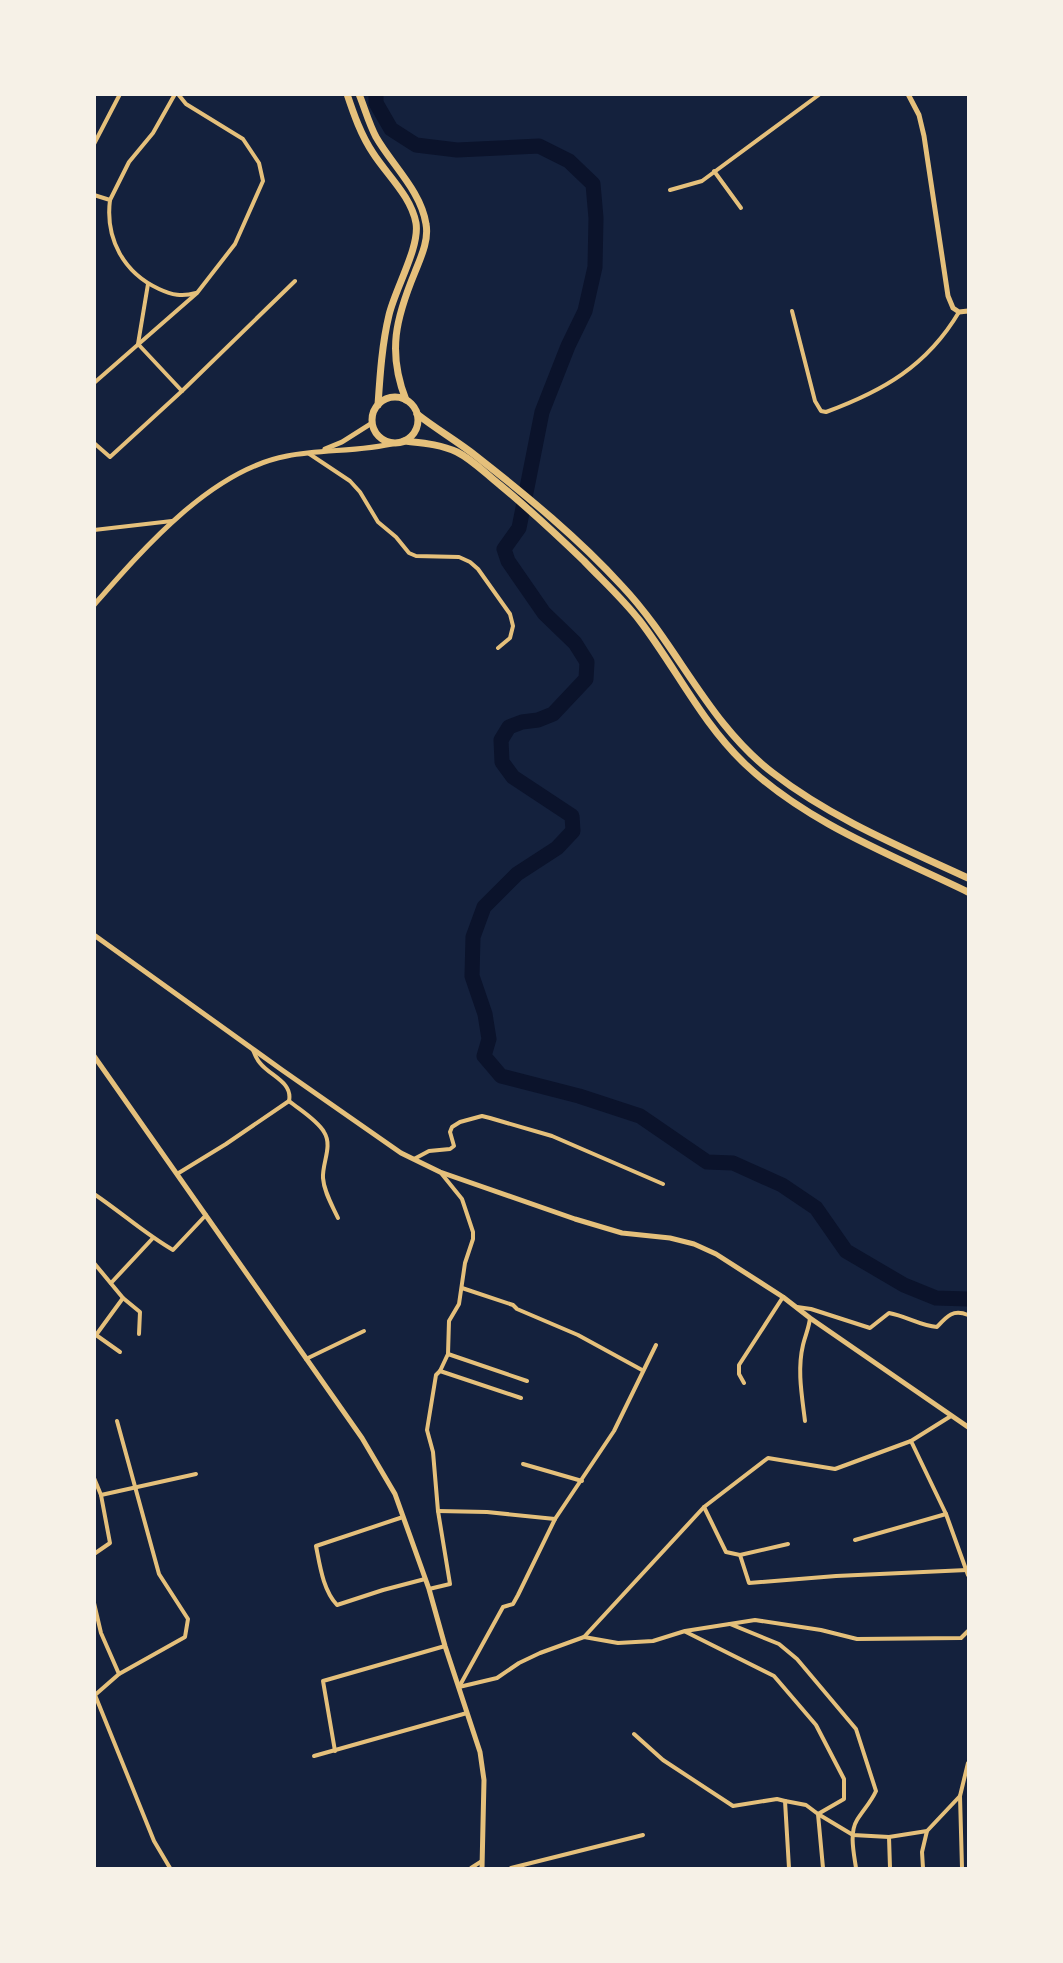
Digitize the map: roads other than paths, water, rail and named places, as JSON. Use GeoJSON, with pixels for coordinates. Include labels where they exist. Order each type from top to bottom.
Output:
{"type":"FeatureCollection","features":[{"type":"Feature","properties":{"kind":"highway"},"geometry":{"type":"LineString","coordinates":[[347,94],[367,144],[407,202],[416,223],[415,242],[396,292],[386,330],[378,405],[372,416],[374,429],[383,440],[432,444],[457,453],[538,506],[622,586],[659,631],[720,719],[745,749],[772,773],[816,803],[876,835],[969,878]]}},
{"type":"Feature","properties":{"kind":"highway"},"geometry":{"type":"LineString","coordinates":[[359,94],[376,137],[422,207],[426,225],[426,240],[404,300],[395,338],[395,362],[400,385],[406,400],[414,408],[418,420],[414,433],[400,442]]}},
{"type":"Feature","properties":{"kind":"highway"},"geometry":{"type":"LineString","coordinates":[[378,405],[391,398],[406,400]]}},
{"type":"Feature","properties":{"kind":"highway"},"geometry":{"type":"LineString","coordinates":[[417,414],[474,455],[518,495],[533,514],[573,550],[626,604],[652,638],[705,720],[757,776],[810,813],[969,892]]}},
{"type":"Feature","properties":{"kind":"street"},"geometry":{"type":"LineString","coordinates":[[94,144],[120,94]]}},
{"type":"Feature","properties":{"kind":"street"},"geometry":{"type":"LineString","coordinates":[[94,383],[197,293],[235,244],[263,181],[258,163],[243,139],[186,104],[176,94],[153,133],[129,162],[110,200],[111,232],[121,257],[148,284],[178,295],[197,293]]}},
{"type":"Feature","properties":{"kind":"street"},"geometry":{"type":"LineString","coordinates":[[670,190],[702,181],[820,94]]}},
{"type":"Feature","properties":{"kind":"street"},"geometry":{"type":"LineString","coordinates":[[908,94],[919,115],[924,136],[948,296],[953,308],[959,312],[969,311]]}},
{"type":"Feature","properties":{"kind":"street"},"geometry":{"type":"LineString","coordinates":[[714,171],[741,208]]}},
{"type":"Feature","properties":{"kind":"street"},"geometry":{"type":"LineString","coordinates":[[94,195],[110,200]]}},
{"type":"Feature","properties":{"kind":"street"},"geometry":{"type":"LineString","coordinates":[[94,443],[110,457],[182,391],[295,281]]}},
{"type":"Feature","properties":{"kind":"street"},"geometry":{"type":"LineString","coordinates":[[138,344],[148,284]]}},
{"type":"Feature","properties":{"kind":"street"},"geometry":{"type":"LineString","coordinates":[[792,310],[815,401],[821,411],[826,412],[882,387],[912,369],[948,331],[959,312]]}},
{"type":"Feature","properties":{"kind":"street"},"geometry":{"type":"LineString","coordinates":[[138,344],[182,391]]}},
{"type":"Feature","properties":{"kind":"street"},"geometry":{"type":"LineString","coordinates":[[321,451],[342,442],[372,423]]}},
{"type":"Feature","properties":{"kind":"street"},"geometry":{"type":"LineString","coordinates":[[94,605],[132,561],[173,521],[197,500],[241,473],[262,463],[286,456],[321,451],[344,451],[400,442]]}},
{"type":"Feature","properties":{"kind":"street"},"geometry":{"type":"LineString","coordinates":[[308,453],[350,481],[360,492],[375,519],[396,537],[409,554],[459,557],[474,565],[513,620],[510,638],[498,648]]}},
{"type":"Feature","properties":{"kind":"street"},"geometry":{"type":"LineString","coordinates":[[94,530],[173,521]]}},
{"type":"Feature","properties":{"kind":"street"},"geometry":{"type":"LineString","coordinates":[[94,934],[401,1153],[440,1172],[575,1219],[622,1233],[670,1238],[694,1244],[716,1254],[796,1306],[810,1318],[969,1427]]}},
{"type":"Feature","properties":{"kind":"street"},"geometry":{"type":"LineString","coordinates":[[177,1174],[289,1101],[290,1094],[287,1087],[261,1065],[252,1048]]}},
{"type":"Feature","properties":{"kind":"street"},"geometry":{"type":"LineString","coordinates":[[94,1056],[362,1438],[395,1494],[426,1579],[445,1646],[480,1752],[484,1780],[482,1869]]}},
{"type":"Feature","properties":{"kind":"street"},"geometry":{"type":"LineString","coordinates":[[289,1101],[322,1129],[326,1136],[328,1144],[323,1179],[338,1218]]}},
{"type":"Feature","properties":{"kind":"street"},"geometry":{"type":"LineString","coordinates":[[414,1159],[429,1151],[450,1149],[454,1146],[450,1132],[452,1127],[460,1122],[482,1116],[552,1136],[663,1184]]}},
{"type":"Feature","properties":{"kind":"street"},"geometry":{"type":"LineString","coordinates":[[429,1589],[450,1584],[438,1511],[433,1452],[427,1430],[436,1375],[448,1354],[449,1321],[459,1304],[465,1263],[473,1239],[473,1232],[462,1199],[440,1172]]}},
{"type":"Feature","properties":{"kind":"street"},"geometry":{"type":"LineString","coordinates":[[94,1194],[173,1250],[206,1215]]}},
{"type":"Feature","properties":{"kind":"street"},"geometry":{"type":"LineString","coordinates":[[111,1283],[153,1238]]}},
{"type":"Feature","properties":{"kind":"street"},"geometry":{"type":"LineString","coordinates":[[94,1263],[123,1298],[140,1312],[139,1334]]}},
{"type":"Feature","properties":{"kind":"street"},"geometry":{"type":"LineString","coordinates":[[462,1288],[513,1305],[517,1309],[578,1335],[642,1370]]}},
{"type":"Feature","properties":{"kind":"street"},"geometry":{"type":"LineString","coordinates":[[120,1352],[96,1335],[123,1298]]}},
{"type":"Feature","properties":{"kind":"street"},"geometry":{"type":"LineString","coordinates":[[744,1383],[739,1374],[739,1365],[783,1298]]}},
{"type":"Feature","properties":{"kind":"street"},"geometry":{"type":"LineString","coordinates":[[796,1306],[870,1328],[890,1313],[900,1314],[937,1327],[948,1315],[962,1312],[969,1315]]}},
{"type":"Feature","properties":{"kind":"street"},"geometry":{"type":"LineString","coordinates":[[805,1421],[800,1383],[803,1345],[810,1318]]}},
{"type":"Feature","properties":{"kind":"street"},"geometry":{"type":"LineString","coordinates":[[306,1359],[364,1330]]}},
{"type":"Feature","properties":{"kind":"street"},"geometry":{"type":"LineString","coordinates":[[459,1688],[503,1607],[513,1604],[555,1520],[614,1431],[656,1345]]}},
{"type":"Feature","properties":{"kind":"street"},"geometry":{"type":"LineString","coordinates":[[448,1354],[527,1381]]}},
{"type":"Feature","properties":{"kind":"street"},"geometry":{"type":"LineString","coordinates":[[440,1371],[521,1398]]}},
{"type":"Feature","properties":{"kind":"street"},"geometry":{"type":"LineString","coordinates":[[459,1688],[497,1678],[519,1663],[584,1636],[704,1506],[768,1458],[835,1469],[911,1441],[951,1416]]}},
{"type":"Feature","properties":{"kind":"street"},"geometry":{"type":"LineString","coordinates":[[117,1421],[159,1574],[188,1619],[185,1637],[119,1674],[95,1695],[154,1841],[170,1869]]}},
{"type":"Feature","properties":{"kind":"street"},"geometry":{"type":"LineString","coordinates":[[911,1441],[946,1514],[969,1575]]}},
{"type":"Feature","properties":{"kind":"street"},"geometry":{"type":"LineString","coordinates":[[523,1464],[582,1481]]}},
{"type":"Feature","properties":{"kind":"street"},"geometry":{"type":"LineString","coordinates":[[101,1495],[196,1474]]}},
{"type":"Feature","properties":{"kind":"street"},"geometry":{"type":"LineString","coordinates":[[94,1478],[101,1495],[110,1543],[94,1554]]}},
{"type":"Feature","properties":{"kind":"street"},"geometry":{"type":"LineString","coordinates":[[704,1506],[726,1552],[741,1555],[788,1544]]}},
{"type":"Feature","properties":{"kind":"street"},"geometry":{"type":"LineString","coordinates":[[438,1511],[487,1512],[555,1520]]}},
{"type":"Feature","properties":{"kind":"street"},"geometry":{"type":"LineString","coordinates":[[855,1540],[946,1514]]}},
{"type":"Feature","properties":{"kind":"street"},"geometry":{"type":"LineString","coordinates":[[403,1517],[316,1546],[324,1581],[337,1605],[426,1579]]}},
{"type":"Feature","properties":{"kind":"street"},"geometry":{"type":"LineString","coordinates":[[741,1555],[749,1583],[967,1569]]}},
{"type":"Feature","properties":{"kind":"street"},"geometry":{"type":"LineString","coordinates":[[94,1603],[101,1633],[119,1674]]}},
{"type":"Feature","properties":{"kind":"street"},"geometry":{"type":"LineString","coordinates":[[584,1636],[618,1643],[653,1641],[685,1631],[755,1620],[821,1630],[857,1639],[961,1638],[969,1631]]}},
{"type":"Feature","properties":{"kind":"street"},"geometry":{"type":"LineString","coordinates":[[729,1623],[778,1644],[797,1659],[856,1729],[876,1791],[872,1801],[855,1822],[853,1835],[856,1869]]}},
{"type":"Feature","properties":{"kind":"street"},"geometry":{"type":"LineString","coordinates":[[685,1631],[774,1676],[816,1725],[844,1779],[844,1799],[818,1814]]}},
{"type":"Feature","properties":{"kind":"street"},"geometry":{"type":"LineString","coordinates":[[335,1751],[322,1681],[445,1646]]}},
{"type":"Feature","properties":{"kind":"street"},"geometry":{"type":"LineString","coordinates":[[314,1756],[467,1713]]}},
{"type":"Feature","properties":{"kind":"street"},"geometry":{"type":"LineString","coordinates":[[634,1734],[663,1760],[733,1806],[777,1799],[806,1804],[853,1835],[889,1837],[927,1831]]}},
{"type":"Feature","properties":{"kind":"street"},"geometry":{"type":"LineString","coordinates":[[962,1869],[960,1796],[969,1763]]}},
{"type":"Feature","properties":{"kind":"street"},"geometry":{"type":"LineString","coordinates":[[923,1869],[922,1852],[927,1831],[960,1796]]}},
{"type":"Feature","properties":{"kind":"street"},"geometry":{"type":"LineString","coordinates":[[785,1801],[789,1869]]}},
{"type":"Feature","properties":{"kind":"street"},"geometry":{"type":"LineString","coordinates":[[818,1814],[823,1869]]}},
{"type":"Feature","properties":{"kind":"street"},"geometry":{"type":"LineString","coordinates":[[511,1869],[643,1835]]}},
{"type":"Feature","properties":{"kind":"street"},"geometry":{"type":"LineString","coordinates":[[889,1837],[890,1869]]}},
{"type":"Feature","properties":{"kind":"street"},"geometry":{"type":"LineString","coordinates":[[471,1869],[482,1861]]}},
{"type":"Feature","properties":{"kind":"waterway"},"geometry":{"type":"LineString","coordinates":[[376,94],[376,103],[391,129],[416,145],[457,150],[539,146],[569,161],[593,184],[596,218],[595,267],[585,311],[568,346],[542,412],[519,528],[504,549],[508,561],[544,613],[575,643],[587,662],[586,679],[553,714],[509,727],[501,740],[502,762],[513,777],[572,816],[573,831],[557,848],[517,874],[484,907],[473,937],[472,976],[485,1014],[489,1039],[484,1056],[501,1076],[579,1096],[640,1116],[707,1162],[733,1163],[782,1185],[816,1208],[846,1251],[904,1285],[936,1298],[968,1299]]}}]}
